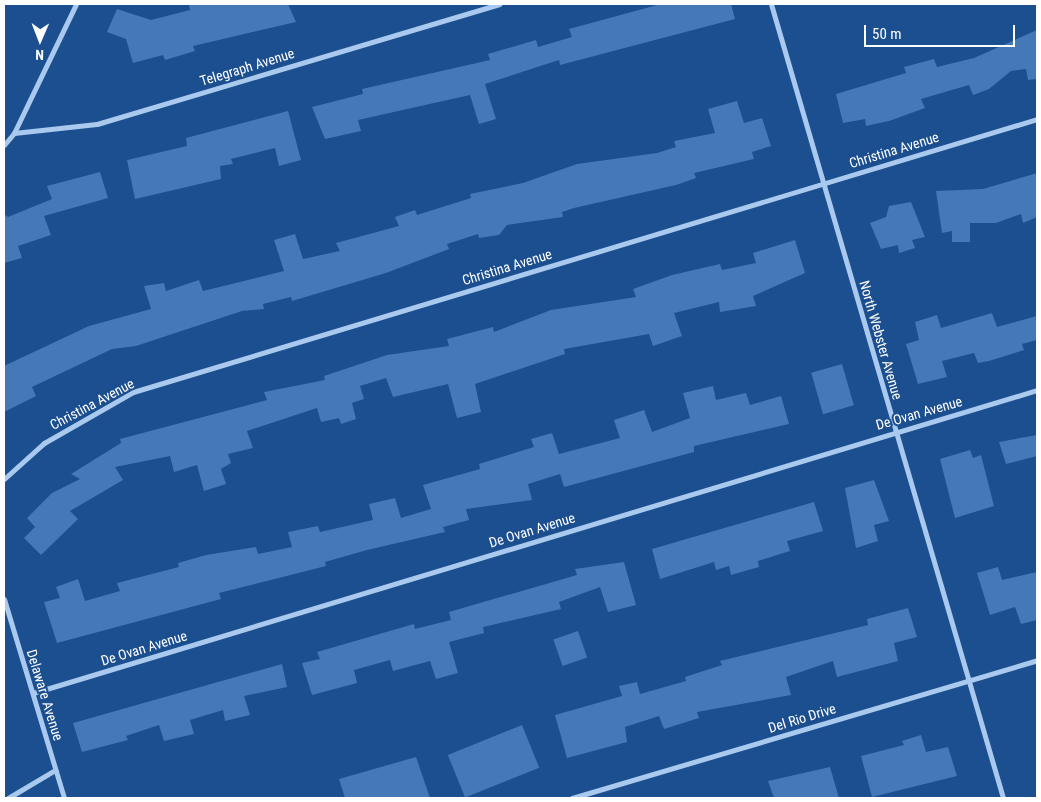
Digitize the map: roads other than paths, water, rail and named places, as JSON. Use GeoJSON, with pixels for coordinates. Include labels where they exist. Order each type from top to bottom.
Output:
{"type":"FeatureCollection","features":[{"type":"Feature","properties":{"kind":"street"},"geometry":{"type":"LineString","coordinates":[[4,145],[14,133],[76,4]]}},
{"type":"Feature","properties":{"kind":"street","name":"Telegraph Avenue"},"geometry":{"type":"LineString","coordinates":[[14,133],[97,124],[499,4]]}},
{"type":"Feature","properties":{"kind":"street","name":"North Webster Avenue"},"geometry":{"type":"LineString","coordinates":[[771,4],[1003,798]]}},
{"type":"Feature","properties":{"kind":"street","name":"Christina Avenue"},"geometry":{"type":"LineString","coordinates":[[4,479],[44,443],[134,392],[1037,119]]}},
{"type":"Feature","properties":{"kind":"street","name":"De Ovan Avenue"},"geometry":{"type":"LineString","coordinates":[[33,693],[1037,390]]}},
{"type":"Feature","properties":{"kind":"street","name":"Delaware Avenue"},"geometry":{"type":"LineString","coordinates":[[4,599],[64,798]]}},
{"type":"Feature","properties":{"kind":"street","name":"Del Rio Drive"},"geometry":{"type":"LineString","coordinates":[[572,798],[1037,660]]}},
{"type":"Feature","properties":{"kind":"street"},"geometry":{"type":"LineString","coordinates":[[8,798],[55,770]]}}]}
